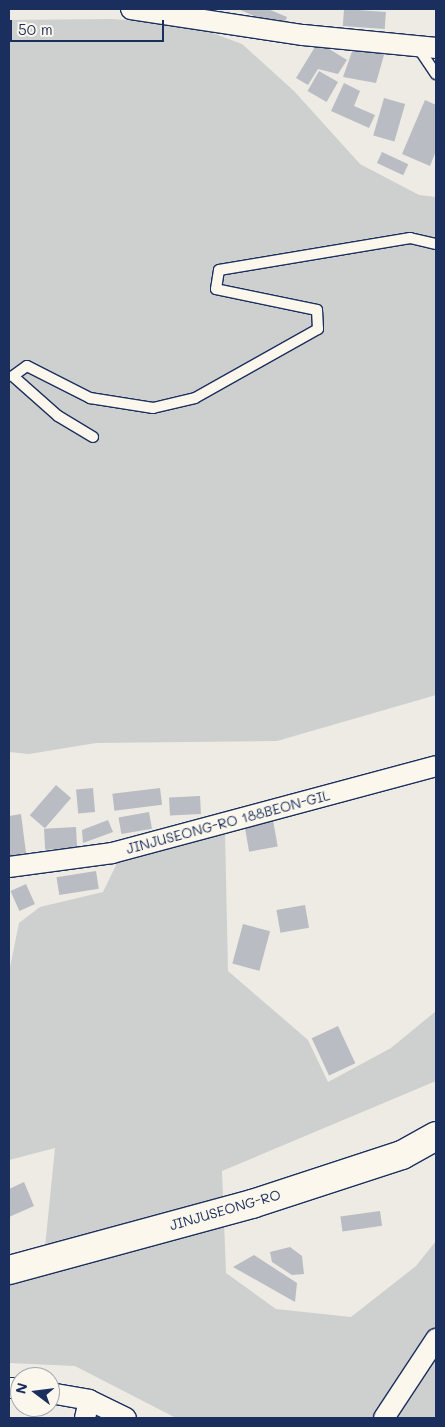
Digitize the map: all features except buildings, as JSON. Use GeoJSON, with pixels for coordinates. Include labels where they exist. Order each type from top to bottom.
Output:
{"type":"FeatureCollection","features":[{"type":"Feature","properties":{"kind":"main road","name":"JINJUSEONG-RO"},"geometry":{"type":"LineString","coordinates":[[9,1270],[252,1204],[402,1155],[436,1136]]}},
{"type":"Feature","properties":{"kind":"street"},"geometry":{"type":"LineString","coordinates":[[131,9],[303,35],[436,48]]}},
{"type":"Feature","properties":{"kind":"street","name":"JINJUSEONG-RO 188BEON-GIL"},"geometry":{"type":"LineString","coordinates":[[9,867],[112,853],[436,766]]}},
{"type":"Feature","properties":{"kind":"street"},"geometry":{"type":"LineString","coordinates":[[384,1418],[436,1339]]}},
{"type":"Feature","properties":{"kind":"street"},"geometry":{"type":"LineString","coordinates":[[60,1397],[87,1409],[126,1418]]}},
{"type":"Feature","properties":{"kind":"lane"},"geometry":{"type":"LineString","coordinates":[[416,45],[436,74]]}},
{"type":"Feature","properties":{"kind":"lane"},"geometry":{"type":"LineString","coordinates":[[93,437],[58,416],[13,376],[28,366],[90,398],[153,408],[195,398],[318,329],[318,310],[216,289],[219,270],[410,238],[436,244]]}},
{"type":"Feature","properties":{"kind":"shaded area"},"geometry":{"type":"Polygon","coordinates":[[[112,19],[191,25],[242,44],[294,91],[360,164],[419,195],[436,197],[436,695],[277,741],[96,743],[29,754],[9,752],[9,20],[112,19]]]}},
{"type":"Feature","properties":{"kind":"shaded area"},"geometry":{"type":"Polygon","coordinates":[[[225,833],[228,971],[308,1040],[328,1082],[391,1048],[436,1011],[436,1081],[222,1171],[226,1273],[276,1309],[351,1317],[416,1266],[436,1241],[436,1418],[176,1418],[75,1366],[9,1363],[9,1271],[44,1257],[55,1148],[9,1160],[9,972],[19,923],[40,907],[103,892],[118,861],[225,833]]]}}]}
